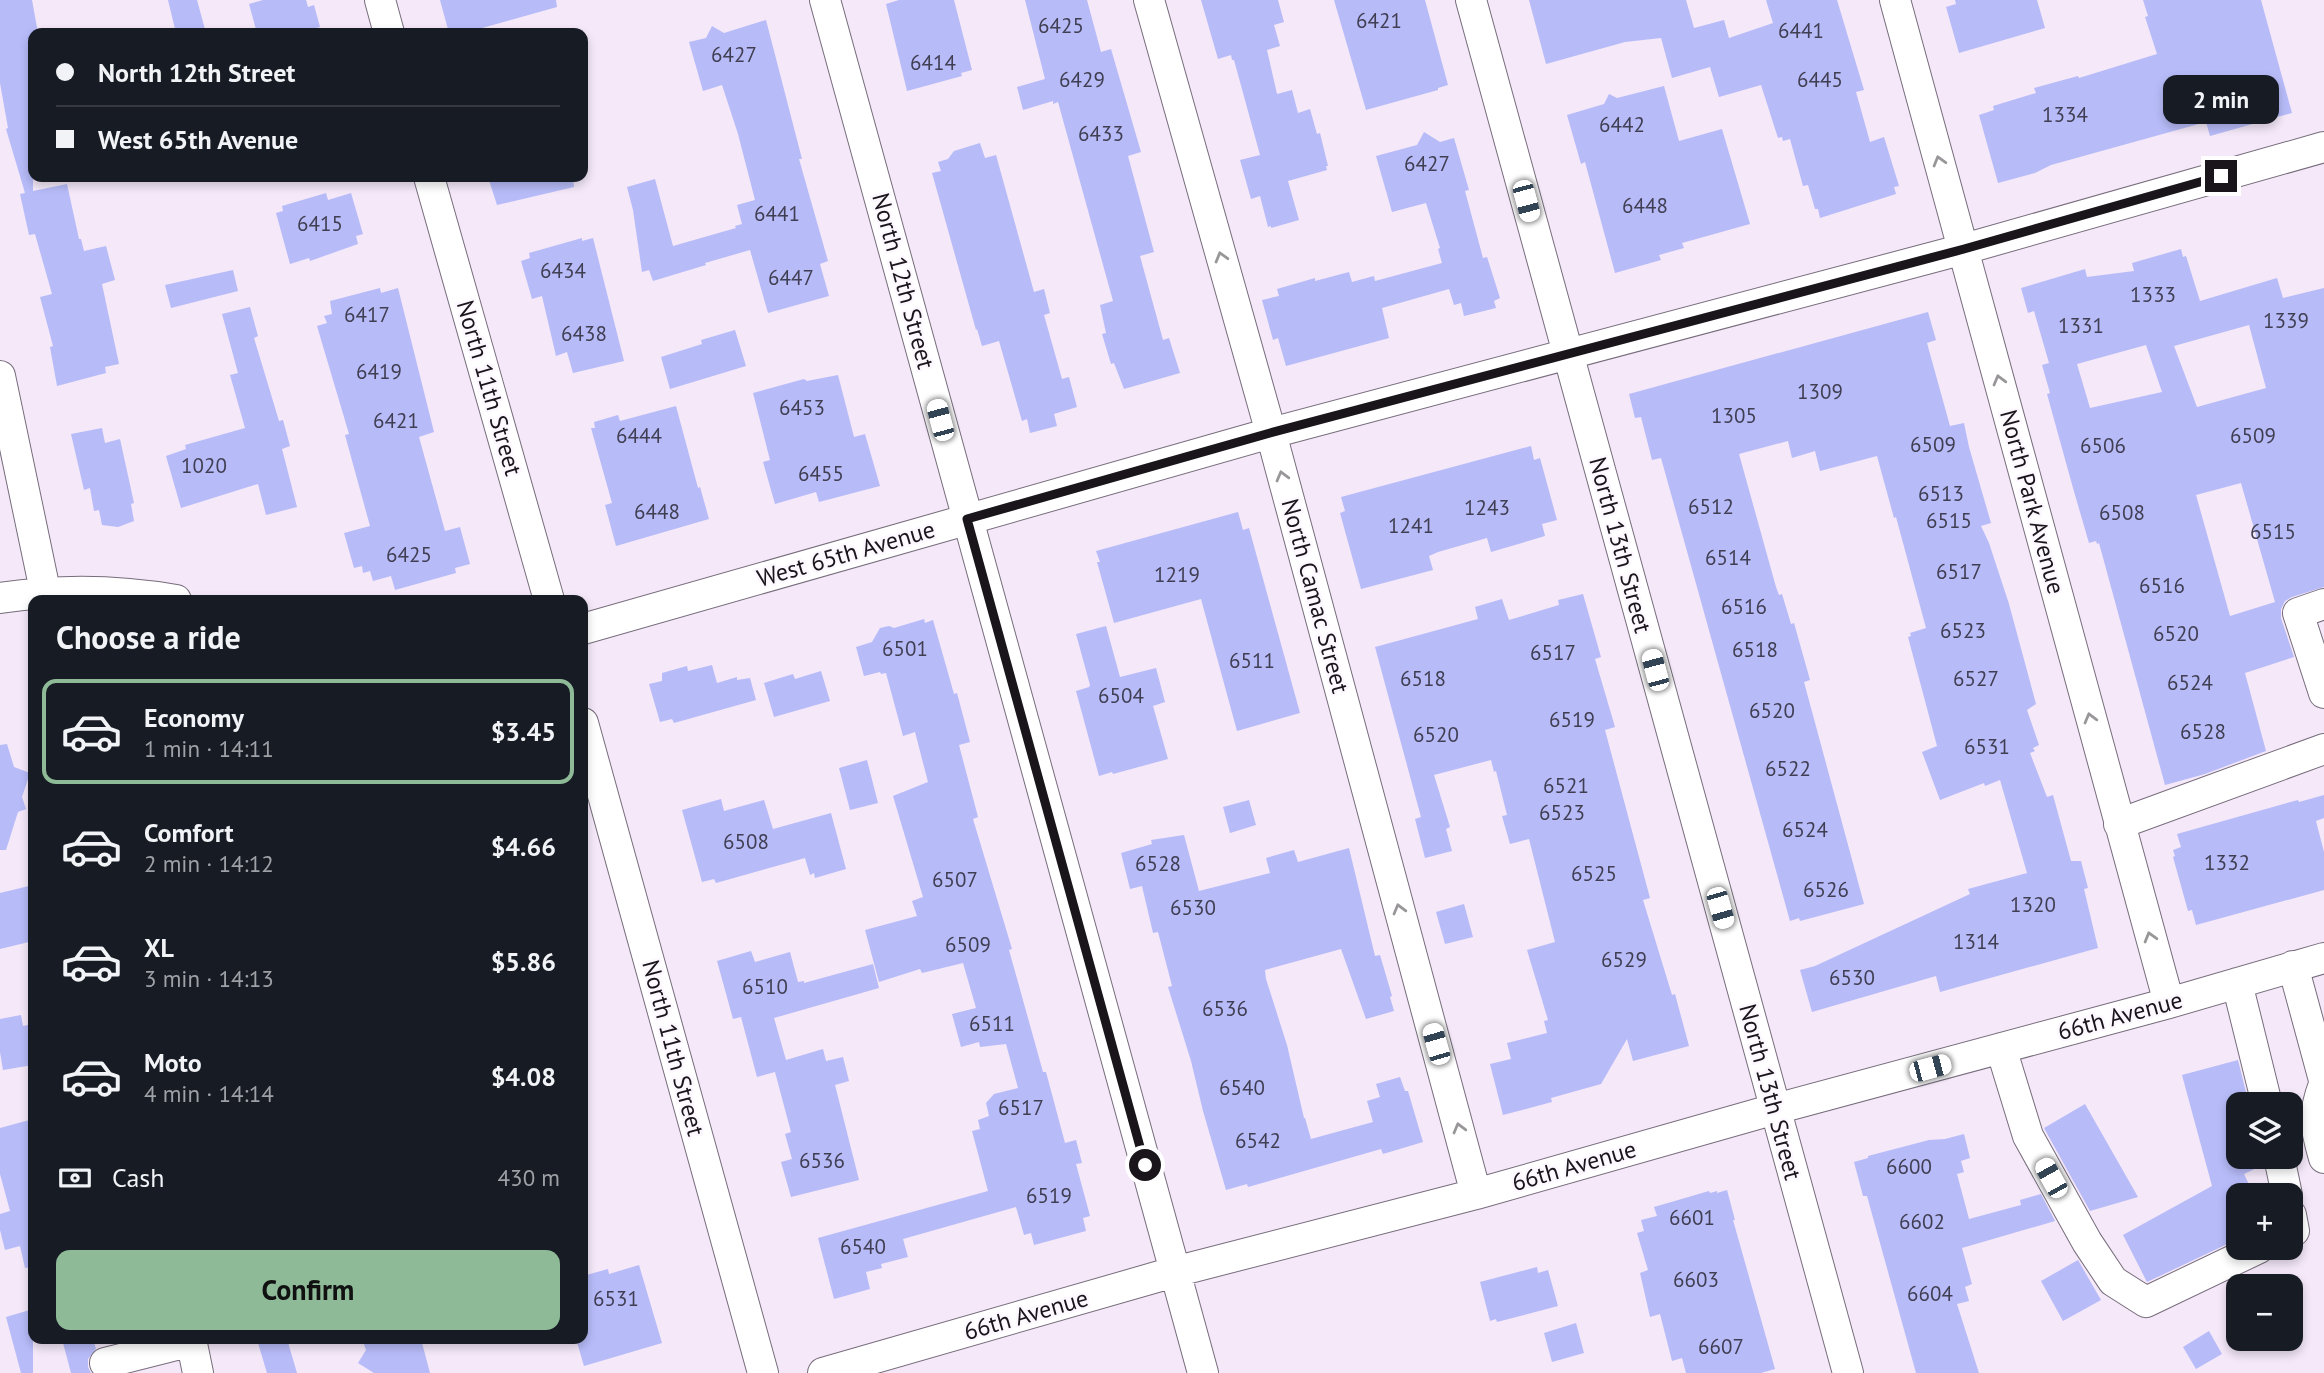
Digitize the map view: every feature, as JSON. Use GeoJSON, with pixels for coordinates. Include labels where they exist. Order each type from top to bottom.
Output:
{"type":"FeatureCollection","features":[{"type":"Feature","properties":{"kind":"street"},"geometry":{"type":"LineString","coordinates":[[380,0],[388,28]]}},
{"type":"Feature","properties":{"kind":"street","name":"North 12th Street"},"geometry":{"type":"LineString","coordinates":[[825,0],[1203,1373]]}},
{"type":"Feature","properties":{"kind":"street","name":"North Camac Street"},"geometry":{"type":"LineString","coordinates":[[1149,0],[1270,433],[1476,1194]]}},
{"type":"Feature","properties":{"kind":"street","name":"North 13th Street"},"geometry":{"type":"LineString","coordinates":[[1471,0],[1848,1373]]}},
{"type":"Feature","properties":{"kind":"street","name":"North Park Avenue"},"geometry":{"type":"LineString","coordinates":[[1895,0],[2169,1003]]}},
{"type":"Feature","properties":{"kind":"street","name":"West 65th Avenue"},"geometry":{"type":"LineString","coordinates":[[588,628],[1270,433],[1964,249],[2324,147]]}},
{"type":"Feature","properties":{"kind":"street","name":"North 11th Street"},"geometry":{"type":"LineString","coordinates":[[430,182],[548,595]]}},
{"type":"Feature","properties":{"kind":"street"},"geometry":{"type":"LineString","coordinates":[[0,376],[46,595]]}},
{"type":"Feature","properties":{"kind":"street"},"geometry":{"type":"LineString","coordinates":[[70,595],[107,592],[149,595]]}},
{"type":"Feature","properties":{"kind":"street"},"geometry":{"type":"LineString","coordinates":[[0,598],[28,597]]}},
{"type":"Feature","properties":{"kind":"street"},"geometry":{"type":"LineString","coordinates":[[2324,604],[2298,613],[2324,693]]}},
{"type":"Feature","properties":{"kind":"street","name":"North 11th Street"},"geometry":{"type":"LineString","coordinates":[[588,741],[763,1373]]}},
{"type":"Feature","properties":{"kind":"street"},"geometry":{"type":"LineString","coordinates":[[2119,824],[2324,749]]}},
{"type":"Feature","properties":{"kind":"street","name":"66th Avenue"},"geometry":{"type":"LineString","coordinates":[[823,1373],[1174,1272],[1476,1194],[2324,958]]}},
{"type":"Feature","properties":{"kind":"street"},"geometry":{"type":"LineString","coordinates":[[2293,966],[2324,1082],[2315,1108],[2317,1136],[2324,1158]]}},
{"type":"Feature","properties":{"kind":"street"},"geometry":{"type":"LineString","coordinates":[[2237,983],[2264,1092]]}},
{"type":"Feature","properties":{"kind":"street"},"geometry":{"type":"LineString","coordinates":[[2001,1048],[2028,1136],[2112,1282],[2146,1302],[2234,1260]]}},
{"type":"Feature","properties":{"kind":"street"},"geometry":{"type":"LineString","coordinates":[[105,1363],[176,1344]]}},
{"type":"Feature","properties":{"kind":"street"},"geometry":{"type":"LineString","coordinates":[[192,1344],[198,1373]]}},
{"type":"Feature","properties":{"kind":"building"},"geometry":{"type":"Polygon","coordinates":[[[0,0],[32,0],[37,28],[28,28],[28,182],[33,182],[33,191],[67,184],[84,251],[106,246],[115,280],[102,284],[119,364],[105,367],[106,373],[57,386],[50,347],[53,346],[40,297],[52,294],[35,234],[29,235],[20,194],[25,193],[6,129],[8,128],[0,83],[0,0]]]}},
{"type":"Feature","properties":{"kind":"building"},"geometry":{"type":"Polygon","coordinates":[[[168,0],[197,0],[205,28],[175,28],[168,0]]]}},
{"type":"Feature","properties":{"kind":"building"},"geometry":{"type":"Polygon","coordinates":[[[263,0],[306,0],[308,7],[314,5],[320,27],[256,28],[249,4],[263,0]]]}},
{"type":"Feature","properties":{"kind":"building"},"geometry":{"type":"Polygon","coordinates":[[[440,0],[556,0],[557,7],[482,28],[448,28],[440,0]]]}},
{"type":"Feature","properties":{"kind":"building"},"geometry":{"type":"Polygon","coordinates":[[[899,0],[954,0],[972,70],[961,73],[962,76],[907,91],[886,4],[899,0]]]}},
{"type":"Feature","properties":{"kind":"building"},"geometry":{"type":"Polygon","coordinates":[[[1025,0],[1087,0],[1101,52],[1111,49],[1141,152],[1128,156],[1154,252],[1140,256],[1163,340],[1169,338],[1180,373],[1124,389],[1114,363],[1111,364],[1102,334],[1106,333],[1100,305],[1113,301],[1058,102],[1023,110],[1017,87],[1045,79],[1025,0]]]}},
{"type":"Feature","properties":{"kind":"building"},"geometry":{"type":"Polygon","coordinates":[[[1201,0],[1278,0],[1284,22],[1274,25],[1280,46],[1267,50],[1277,94],[1292,90],[1298,113],[1310,109],[1317,134],[1320,133],[1328,166],[1327,170],[1288,181],[1299,220],[1268,227],[1260,196],[1251,199],[1240,160],[1260,155],[1234,60],[1231,55],[1218,59],[1201,0]]]}},
{"type":"Feature","properties":{"kind":"building"},"geometry":{"type":"Polygon","coordinates":[[[1334,0],[1425,0],[1448,85],[1366,110],[1334,0]]]}},
{"type":"Feature","properties":{"kind":"building"},"geometry":{"type":"Polygon","coordinates":[[[1529,0],[1686,0],[1694,28],[1724,20],[1729,38],[1773,23],[1766,0],[1837,0],[1864,90],[1856,92],[1870,142],[1884,137],[1899,186],[1894,187],[1896,194],[1820,218],[1808,185],[1803,186],[1790,139],[1783,141],[1782,137],[1778,138],[1761,85],[1719,97],[1710,67],[1672,78],[1661,38],[1625,42],[1546,64],[1529,0]]]}},
{"type":"Feature","properties":{"kind":"building"},"geometry":{"type":"Polygon","coordinates":[[[1955,0],[2037,0],[2045,28],[1959,53],[1946,7],[1956,4],[1955,0]]]}},
{"type":"Feature","properties":{"kind":"building"},"geometry":{"type":"Polygon","coordinates":[[[2143,0],[2261,0],[2292,113],[2210,136],[2206,122],[2051,165],[2035,173],[1998,183],[1979,115],[1994,110],[1993,106],[2036,93],[2034,88],[2078,76],[2079,78],[2157,54],[2145,17],[2148,16],[2143,0]]]}},
{"type":"Feature","properties":{"kind":"building"},"geometry":{"type":"Polygon","coordinates":[[[766,20],[802,159],[799,159],[828,261],[820,264],[829,296],[768,313],[750,250],[653,281],[649,270],[642,272],[627,187],[655,179],[673,246],[742,224],[737,205],[755,200],[738,134],[722,85],[703,91],[689,42],[706,38],[712,26],[724,33],[766,20]]]}},
{"type":"Feature","properties":{"kind":"building"},"geometry":{"type":"Polygon","coordinates":[[[1664,86],[1679,141],[1722,129],[1750,224],[1682,243],[1684,248],[1659,255],[1661,260],[1615,273],[1585,162],[1581,164],[1567,115],[1604,104],[1609,94],[1617,98],[1664,86]]]}},
{"type":"Feature","properties":{"kind":"building"},"geometry":{"type":"Polygon","coordinates":[[[1424,132],[1440,142],[1454,138],[1469,190],[1465,191],[1483,258],[1487,257],[1500,298],[1494,301],[1496,308],[1464,316],[1461,303],[1454,305],[1449,289],[1382,308],[1389,338],[1286,366],[1278,338],[1273,340],[1262,300],[1279,296],[1277,289],[1349,272],[1352,282],[1374,276],[1375,281],[1442,263],[1426,203],[1392,212],[1376,156],[1417,145],[1424,132]]]}},
{"type":"Feature","properties":{"kind":"building"},"geometry":{"type":"Polygon","coordinates":[[[980,143],[985,158],[996,155],[1034,292],[1044,289],[1050,313],[1044,315],[1062,379],[1069,377],[1077,407],[1054,414],[1057,426],[1030,433],[1027,419],[1022,421],[999,341],[982,346],[932,173],[941,171],[938,162],[948,159],[954,151],[980,143]]]}},
{"type":"Feature","properties":{"kind":"building"},"geometry":{"type":"Polygon","coordinates":[[[490,182],[574,182],[574,187],[497,205],[490,182]]]}},
{"type":"Feature","properties":{"kind":"building"},"geometry":{"type":"Polygon","coordinates":[[[326,193],[328,200],[351,193],[363,234],[356,236],[358,244],[310,261],[309,258],[290,264],[276,213],[283,211],[282,206],[326,193]]]}},
{"type":"Feature","properties":{"kind":"building"},"geometry":{"type":"Polygon","coordinates":[[[582,238],[582,241],[593,238],[624,361],[573,373],[567,352],[556,356],[542,296],[532,299],[521,261],[530,258],[529,253],[582,238]]]}},
{"type":"Feature","properties":{"kind":"building"},"geometry":{"type":"Polygon","coordinates":[[[2181,249],[2183,257],[2186,256],[2200,301],[2277,278],[2283,298],[2324,288],[2324,587],[2292,597],[2285,601],[2281,609],[2281,618],[2294,657],[2245,673],[2266,751],[2205,774],[2165,785],[2099,543],[2089,543],[2047,394],[2050,393],[2042,365],[2049,363],[2034,311],[2028,313],[2021,288],[2085,269],[2087,277],[2134,271],[2132,263],[2181,249]],[[2249,325],[2174,346],[2197,407],[2266,388],[2249,325]],[[2146,345],[2077,364],[2090,408],[2162,392],[2146,345]],[[2241,483],[2196,495],[2230,616],[2275,602],[2241,483]]]}},
{"type":"Feature","properties":{"kind":"building"},"geometry":{"type":"Polygon","coordinates":[[[233,270],[238,291],[171,308],[165,285],[233,270]]]}},
{"type":"Feature","properties":{"kind":"building"},"geometry":{"type":"Polygon","coordinates":[[[380,288],[381,293],[398,288],[434,432],[419,437],[445,531],[460,527],[470,564],[455,568],[456,573],[395,590],[391,576],[373,581],[370,571],[363,573],[362,566],[354,568],[344,533],[370,526],[345,435],[349,434],[317,326],[327,323],[324,316],[332,314],[330,301],[380,288]]]}},
{"type":"Feature","properties":{"kind":"building"},"geometry":{"type":"Polygon","coordinates":[[[250,307],[258,336],[254,338],[279,421],[283,420],[290,446],[282,449],[297,507],[266,515],[258,484],[181,508],[166,456],[186,449],[185,445],[245,428],[230,375],[238,373],[222,314],[250,307]]]}},
{"type":"Feature","properties":{"kind":"building"},"geometry":{"type":"Polygon","coordinates":[[[1928,312],[1936,340],[1927,343],[1950,426],[1964,423],[1991,523],[1981,526],[2009,604],[2036,704],[2027,710],[2039,745],[2030,753],[2047,797],[2053,795],[2071,861],[2081,861],[2088,888],[2084,889],[2098,948],[1940,992],[1936,976],[1812,1012],[1800,970],[1815,966],[1970,894],[1968,889],[2027,873],[2000,780],[1985,786],[1984,783],[1940,800],[1922,752],[1937,746],[1908,637],[1911,636],[1910,633],[1926,628],[1877,456],[1820,471],[1815,451],[1792,458],[1788,441],[1739,454],[1776,587],[1779,595],[1782,594],[1791,624],[1794,623],[1810,680],[1804,682],[1864,904],[1800,921],[1799,918],[1790,921],[1661,458],[1652,460],[1641,417],[1635,418],[1629,394],[1928,312]]]}},
{"type":"Feature","properties":{"kind":"building"},"geometry":{"type":"Polygon","coordinates":[[[735,330],[746,366],[670,389],[661,357],[702,344],[701,340],[735,330]]]}},
{"type":"Feature","properties":{"kind":"building"},"geometry":{"type":"Polygon","coordinates":[[[838,375],[854,437],[865,434],[880,486],[819,502],[816,492],[775,504],[763,462],[770,460],[753,393],[804,379],[807,381],[838,375]]]}},
{"type":"Feature","properties":{"kind":"building"},"geometry":{"type":"Polygon","coordinates":[[[676,406],[709,519],[616,546],[605,505],[612,503],[591,428],[595,428],[594,422],[618,415],[620,421],[676,406]]]}},
{"type":"Feature","properties":{"kind":"building"},"geometry":{"type":"Polygon","coordinates":[[[102,428],[105,443],[120,439],[134,503],[131,504],[134,521],[118,527],[102,525],[99,510],[94,511],[90,488],[84,490],[71,434],[102,428]]]}},
{"type":"Feature","properties":{"kind":"building"},"geometry":{"type":"Polygon","coordinates":[[[1531,446],[1534,460],[1540,458],[1557,520],[1542,524],[1545,536],[1491,552],[1487,538],[1438,552],[1429,556],[1433,570],[1361,589],[1340,513],[1345,511],[1341,497],[1531,446]]]}},
{"type":"Feature","properties":{"kind":"building"},"geometry":{"type":"Polygon","coordinates":[[[1238,512],[1243,530],[1249,528],[1300,713],[1237,731],[1201,599],[1114,623],[1096,551],[1238,512]]]}},
{"type":"Feature","properties":{"kind":"building"},"geometry":{"type":"Polygon","coordinates":[[[1583,594],[1601,657],[1595,659],[1615,727],[1605,730],[1650,898],[1643,900],[1672,995],[1675,994],[1689,1046],[1633,1061],[1627,1039],[1601,1084],[1551,1098],[1552,1102],[1503,1115],[1490,1064],[1511,1059],[1507,1043],[1547,1033],[1544,1021],[1548,1020],[1527,950],[1555,942],[1529,839],[1510,844],[1502,816],[1507,815],[1491,760],[1434,775],[1450,827],[1446,829],[1452,851],[1425,858],[1415,819],[1421,817],[1375,647],[1478,619],[1475,607],[1502,599],[1509,620],[1559,605],[1558,600],[1583,594]]]}},
{"type":"Feature","properties":{"kind":"building"},"geometry":{"type":"Polygon","coordinates":[[[924,619],[925,623],[933,620],[954,694],[957,693],[970,742],[959,745],[978,817],[973,819],[1065,1143],[1076,1140],[1082,1163],[1076,1164],[1090,1216],[1083,1218],[1086,1231],[1034,1245],[1031,1233],[1024,1235],[1016,1207],[903,1239],[908,1257],[881,1264],[882,1268],[866,1272],[870,1289],[834,1299],[818,1238],[988,1191],[972,1131],[980,1129],[978,1120],[989,1116],[986,1103],[994,1094],[1018,1088],[1006,1044],[980,1047],[979,1042],[961,1047],[952,1014],[976,1008],[963,963],[922,973],[920,969],[879,982],[865,930],[917,916],[912,901],[923,897],[893,796],[928,782],[915,732],[903,736],[886,673],[864,676],[856,647],[872,642],[880,628],[894,628],[924,619]]]}},
{"type":"Feature","properties":{"kind":"building"},"geometry":{"type":"Polygon","coordinates":[[[1106,626],[1120,677],[1156,668],[1165,702],[1153,706],[1168,759],[1099,776],[1076,691],[1090,685],[1076,634],[1106,626]]]}},
{"type":"Feature","properties":{"kind":"building"},"geometry":{"type":"Polygon","coordinates":[[[712,665],[717,683],[737,677],[737,680],[750,678],[756,700],[674,723],[672,719],[660,722],[649,684],[662,681],[662,673],[687,666],[688,671],[712,665]]]}},
{"type":"Feature","properties":{"kind":"building"},"geometry":{"type":"Polygon","coordinates":[[[821,671],[830,701],[774,717],[764,683],[793,674],[795,679],[821,671]]]}},
{"type":"Feature","properties":{"kind":"building"},"geometry":{"type":"Polygon","coordinates":[[[7,744],[14,767],[28,772],[22,797],[26,809],[18,812],[6,850],[0,850],[0,745],[7,744]]]}},
{"type":"Feature","properties":{"kind":"building"},"geometry":{"type":"Polygon","coordinates":[[[867,760],[878,803],[850,810],[839,768],[867,760]]]}},
{"type":"Feature","properties":{"kind":"building"},"geometry":{"type":"Polygon","coordinates":[[[2324,795],[2324,818],[2316,821],[2324,852],[2324,890],[2196,925],[2192,910],[2188,911],[2173,857],[2173,850],[2181,847],[2177,834],[2324,795]]]}},
{"type":"Feature","properties":{"kind":"building"},"geometry":{"type":"Polygon","coordinates":[[[721,799],[724,811],[764,800],[773,829],[831,813],[846,869],[815,878],[814,873],[810,875],[805,858],[716,883],[714,879],[702,882],[682,810],[721,799]]]}},
{"type":"Feature","properties":{"kind":"building"},"geometry":{"type":"Polygon","coordinates":[[[1249,800],[1256,825],[1230,833],[1223,807],[1249,800]]]}},
{"type":"Feature","properties":{"kind":"building"},"geometry":{"type":"Polygon","coordinates":[[[1184,835],[1199,891],[1270,873],[1266,858],[1294,850],[1298,862],[1349,848],[1375,956],[1380,955],[1394,1011],[1366,1019],[1341,949],[1265,970],[1266,979],[1287,1045],[1311,1139],[1373,1122],[1367,1101],[1380,1097],[1376,1084],[1400,1077],[1405,1091],[1408,1091],[1423,1142],[1383,1154],[1381,1149],[1248,1187],[1247,1184],[1226,1190],[1168,987],[1172,986],[1158,932],[1153,933],[1142,886],[1130,889],[1121,853],[1152,844],[1151,840],[1184,835]]]}},
{"type":"Feature","properties":{"kind":"building"},"geometry":{"type":"Polygon","coordinates":[[[28,886],[28,942],[0,949],[0,893],[28,886]]]}},
{"type":"Feature","properties":{"kind":"building"},"geometry":{"type":"Polygon","coordinates":[[[1464,904],[1473,937],[1445,944],[1436,912],[1464,904]]]}},
{"type":"Feature","properties":{"kind":"building"},"geometry":{"type":"Polygon","coordinates":[[[751,951],[755,962],[790,952],[798,982],[804,983],[873,964],[879,988],[774,1018],[786,1060],[823,1049],[826,1061],[843,1057],[849,1081],[835,1085],[859,1180],[791,1197],[781,1162],[792,1159],[785,1134],[791,1132],[775,1072],[757,1077],[741,1017],[733,1019],[717,961],[751,951]]]}},
{"type":"Feature","properties":{"kind":"building"},"geometry":{"type":"Polygon","coordinates":[[[21,1015],[23,1026],[28,1025],[28,1066],[3,1070],[0,1019],[21,1015]]]}},
{"type":"Feature","properties":{"kind":"building"},"geometry":{"type":"Polygon","coordinates":[[[2238,1060],[2246,1092],[2226,1092],[2226,1169],[2255,1169],[2244,1174],[2248,1183],[2226,1183],[2226,1245],[2147,1282],[2123,1235],[2212,1186],[2182,1075],[2238,1060]]]}},
{"type":"Feature","properties":{"kind":"building"},"geometry":{"type":"Polygon","coordinates":[[[2085,1104],[2138,1197],[2090,1211],[2044,1128],[2085,1104]]]}},
{"type":"Feature","properties":{"kind":"building"},"geometry":{"type":"Polygon","coordinates":[[[28,1120],[28,1268],[25,1268],[20,1246],[5,1250],[0,1230],[0,1214],[10,1211],[0,1174],[0,1128],[28,1120]]]}},
{"type":"Feature","properties":{"kind":"building"},"geometry":{"type":"Polygon","coordinates":[[[1964,1134],[1970,1158],[1961,1161],[1964,1172],[1957,1174],[1969,1219],[2021,1205],[2020,1200],[2041,1194],[2055,1221],[1962,1248],[1972,1284],[1965,1287],[1969,1301],[1957,1304],[1979,1373],[1916,1373],[1867,1196],[1863,1196],[1854,1162],[1929,1140],[1964,1134]]]}},
{"type":"Feature","properties":{"kind":"building"},"geometry":{"type":"Polygon","coordinates":[[[1727,1190],[1775,1369],[1761,1373],[1686,1373],[1682,1358],[1672,1361],[1660,1314],[1650,1317],[1640,1273],[1648,1270],[1637,1233],[1644,1231],[1641,1220],[1657,1216],[1654,1207],[1709,1191],[1717,1193],[1727,1190]]]}},
{"type":"Feature","properties":{"kind":"building"},"geometry":{"type":"Polygon","coordinates":[[[2078,1260],[2101,1300],[2063,1321],[2041,1281],[2078,1260]]]}},
{"type":"Feature","properties":{"kind":"building"},"geometry":{"type":"Polygon","coordinates":[[[639,1265],[662,1343],[584,1366],[577,1344],[588,1344],[588,1275],[608,1269],[609,1274],[639,1265]]]}},
{"type":"Feature","properties":{"kind":"building"},"geometry":{"type":"Polygon","coordinates":[[[1537,1267],[1538,1273],[1548,1270],[1558,1306],[1497,1322],[1496,1319],[1490,1321],[1480,1282],[1537,1267]]]}},
{"type":"Feature","properties":{"kind":"building"},"geometry":{"type":"Polygon","coordinates":[[[28,1310],[28,1344],[33,1344],[33,1373],[21,1373],[6,1317],[28,1310]]]}},
{"type":"Feature","properties":{"kind":"building"},"geometry":{"type":"Polygon","coordinates":[[[1576,1323],[1584,1353],[1552,1362],[1544,1333],[1576,1323]]]}},
{"type":"Feature","properties":{"kind":"building"},"geometry":{"type":"Polygon","coordinates":[[[2209,1331],[2222,1354],[2196,1369],[2183,1347],[2209,1331]]]}},
{"type":"Feature","properties":{"kind":"building"},"geometry":{"type":"Polygon","coordinates":[[[63,1344],[94,1344],[96,1349],[88,1359],[91,1373],[71,1373],[63,1344]]]}},
{"type":"Feature","properties":{"kind":"building"},"geometry":{"type":"Polygon","coordinates":[[[258,1344],[288,1344],[297,1373],[267,1373],[258,1344]]]}},
{"type":"Feature","properties":{"kind":"building"},"geometry":{"type":"Polygon","coordinates":[[[364,1344],[422,1344],[430,1373],[374,1373],[358,1363],[366,1350],[364,1344]]]}},
{"type":"Feature","properties":{"kind":"route"},"geometry":{"type":"LineString","coordinates":[[1145,1165],[967,519],[1270,433],[1964,249],[2221,176]]}}]}
